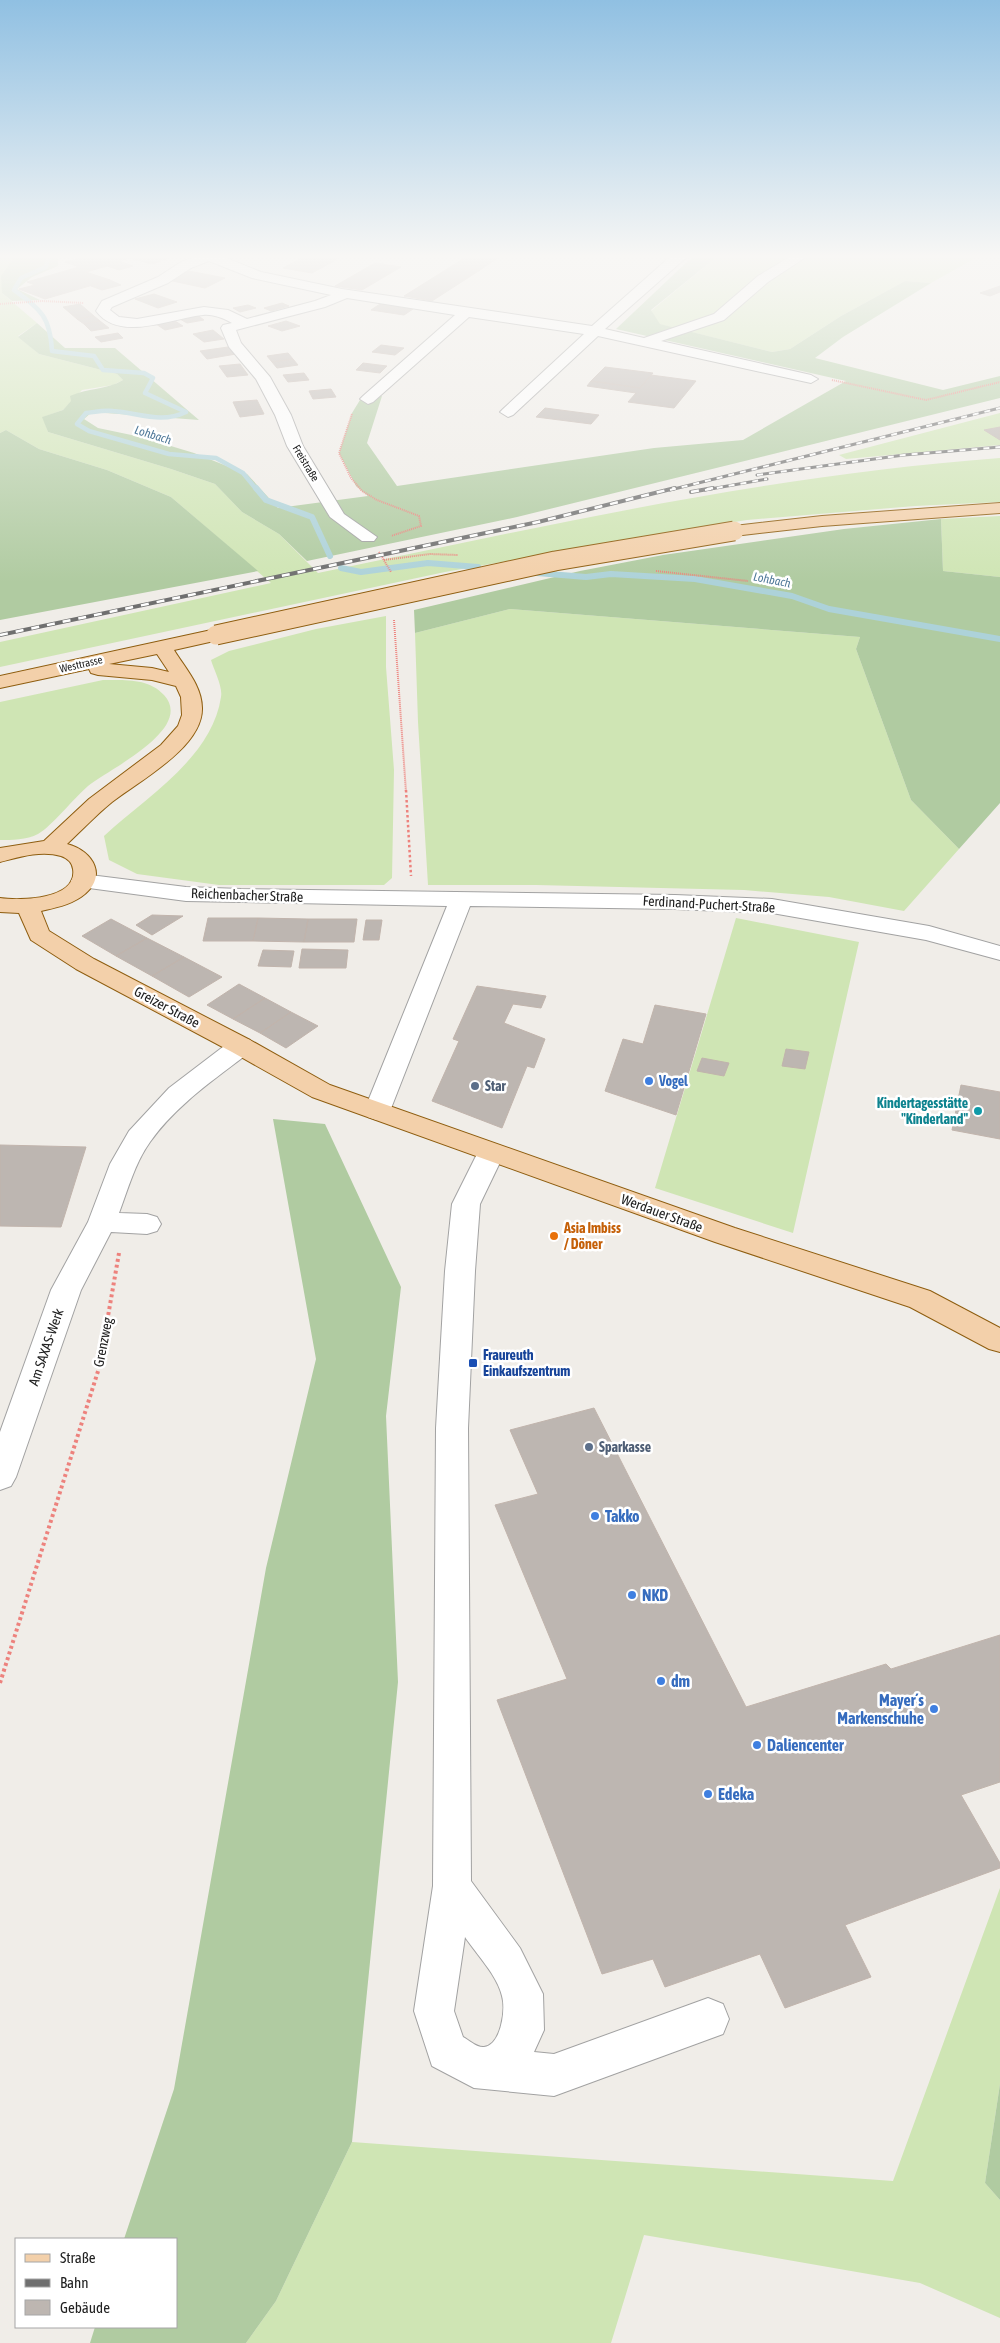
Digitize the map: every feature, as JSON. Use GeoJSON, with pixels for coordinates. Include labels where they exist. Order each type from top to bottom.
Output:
{"type":"FeatureCollection","features":[{"type":"Feature","properties":{"kind":"main road","name":"Westtrasse"},"geometry":{"type":"LineString","coordinates":[[0,682],[555,562],[734,531],[822,521],[1000,508]]}},
{"type":"Feature","properties":{"kind":"main road"},"geometry":{"type":"LineString","coordinates":[[50,847],[103,798],[168,750],[183,735],[192,717],[190,694],[162,646]]}},
{"type":"Feature","properties":{"kind":"main road"},"geometry":{"type":"LineString","coordinates":[[64,668],[131,671],[182,682]]}},
{"type":"Feature","properties":{"kind":"main road"},"geometry":{"type":"LineString","coordinates":[[0,855],[18,849],[50,847],[76,856],[83,863],[85,872],[82,882],[74,891],[62,898],[28,908],[0,905]]}},
{"type":"Feature","properties":{"kind":"main road","name":"Greizer Straße"},"geometry":{"type":"LineString","coordinates":[[28,908],[39,935],[85,964],[241,1046],[321,1091]]}},
{"type":"Feature","properties":{"kind":"main road","name":"Werdauer Straße"},"geometry":{"type":"LineString","coordinates":[[321,1091],[724,1235],[920,1299],[1000,1341]]}},
{"type":"Feature","properties":{"kind":"street","name":"Freistraße"},"geometry":{"type":"LineString","coordinates":[[252,364],[263,377],[284,415],[295,446],[338,517],[368,537]]}},
{"type":"Feature","properties":{"kind":"street"},"geometry":{"type":"LineString","coordinates":[[368,399],[407,364]]}},
{"type":"Feature","properties":{"kind":"street"},"geometry":{"type":"LineString","coordinates":[[508,412],[559,364]]}},
{"type":"Feature","properties":{"kind":"street"},"geometry":{"type":"LineString","coordinates":[[745,364],[811,379]]}},
{"type":"Feature","properties":{"kind":"street","name":"Reichenbacher Straße"},"geometry":{"type":"LineString","coordinates":[[82,882],[186,894],[412,899]]}},
{"type":"Feature","properties":{"kind":"street","name":"Ferdinand-Puchert-Straße"},"geometry":{"type":"LineString","coordinates":[[412,899],[675,902],[772,906],[929,933],[1000,953]]}},
{"type":"Feature","properties":{"kind":"street"},"geometry":{"type":"LineString","coordinates":[[376,1111],[461,899]]}},
{"type":"Feature","properties":{"kind":"street"},"geometry":{"type":"LineString","coordinates":[[147,1224],[102,1222],[124,1164],[140,1137],[178,1094],[241,1046]]}},
{"type":"Feature","properties":{"kind":"street"},"geometry":{"type":"LineString","coordinates":[[491,1152],[466,1204],[460,1271],[452,1428],[452,1886],[434,2011],[447,2051],[474,2067],[554,2075],[708,2019]]}},
{"type":"Feature","properties":{"kind":"street","name":"Am SAXAS-Werk"},"geometry":{"type":"LineString","coordinates":[[0,1477],[66,1290],[102,1222]]}},
{"type":"Feature","properties":{"kind":"street"},"geometry":{"type":"LineString","coordinates":[[452,1886],[506,1962],[523,1994],[523,2030],[508,2057],[491,2068]]}},
{"type":"Feature","properties":{"kind":"path"},"geometry":{"type":"LineString","coordinates":[[811,379],[831,380],[926,400],[1000,382]]}},
{"type":"Feature","properties":{"kind":"path"},"geometry":{"type":"LineString","coordinates":[[368,399],[352,413],[339,453],[356,486],[369,496],[419,516],[421,526],[398,536],[368,537]]}},
{"type":"Feature","properties":{"kind":"path"},"geometry":{"type":"LineString","coordinates":[[384,560],[389,567]]}},
{"type":"Feature","properties":{"kind":"path"},"geometry":{"type":"LineString","coordinates":[[397,657],[412,899]]}},
{"type":"Feature","properties":{"kind":"path","name":"Grenzweg"},"geometry":{"type":"LineString","coordinates":[[0,1683],[99,1368],[120,1255],[102,1222]]}},
{"type":"Feature","properties":{"kind":"green space"},"geometry":{"type":"Polygon","coordinates":[[[0,364],[79,364],[117,374],[123,380],[113,385],[82,390],[63,410],[43,417],[48,432],[215,484],[242,512],[279,534],[318,573],[658,504],[743,489],[914,466],[1000,458],[1000,502],[915,506],[747,520],[671,532],[445,572],[0,667],[0,642],[271,583],[171,497],[107,470],[39,449],[6,430],[0,433],[0,364]]]}},
{"type":"Feature","properties":{"kind":"green space"},"geometry":{"type":"Polygon","coordinates":[[[79,364],[134,364],[199,420],[92,412],[84,419],[98,428],[141,437],[194,453],[247,474],[278,508],[368,496],[356,486],[339,453],[352,413],[360,400],[382,396],[367,443],[397,486],[654,448],[743,440],[846,381],[772,364],[840,364],[943,390],[1000,376],[1000,398],[517,517],[307,561],[279,534],[242,512],[215,484],[48,432],[42,417],[63,410],[71,401],[70,396],[110,386],[123,380],[117,374],[79,364]]]}},
{"type":"Feature","properties":{"kind":"green space"},"geometry":{"type":"Polygon","coordinates":[[[1000,413],[1000,445],[846,459],[839,455],[1000,413]]]}},
{"type":"Feature","properties":{"kind":"green space"},"geometry":{"type":"Polygon","coordinates":[[[6,430],[39,449],[107,470],[171,497],[258,571],[0,620],[0,433],[6,430]]]}},
{"type":"Feature","properties":{"kind":"green space"},"geometry":{"type":"Polygon","coordinates":[[[1000,516],[1000,577],[943,571],[941,519],[1000,516]]]}},
{"type":"Feature","properties":{"kind":"green space"},"geometry":{"type":"Polygon","coordinates":[[[941,519],[943,571],[1000,577],[1000,803],[959,849],[911,800],[856,649],[860,637],[510,609],[415,633],[414,610],[580,571],[663,555],[844,529],[941,519]]]}},
{"type":"Feature","properties":{"kind":"green space"},"geometry":{"type":"Polygon","coordinates":[[[510,609],[860,637],[856,649],[911,800],[959,849],[904,911],[829,897],[744,890],[536,885],[428,885],[418,722],[415,633],[510,609]]]}},
{"type":"Feature","properties":{"kind":"green space"},"geometry":{"type":"Polygon","coordinates":[[[386,616],[386,667],[394,770],[392,878],[384,885],[219,885],[137,874],[109,860],[104,836],[175,775],[205,739],[215,719],[221,697],[220,684],[211,660],[229,651],[316,629],[386,616]]]}},
{"type":"Feature","properties":{"kind":"green space"},"geometry":{"type":"Polygon","coordinates":[[[103,680],[136,681],[158,689],[164,695],[170,708],[168,721],[159,734],[146,747],[88,786],[44,830],[29,837],[0,840],[0,702],[103,680]]]}},
{"type":"Feature","properties":{"kind":"green space"},"geometry":{"type":"Polygon","coordinates":[[[736,918],[859,942],[793,1233],[655,1188],[736,918]]]}},
{"type":"Feature","properties":{"kind":"green space"},"geometry":{"type":"Polygon","coordinates":[[[273,1119],[325,1124],[401,1287],[386,1416],[398,1682],[352,2142],[276,2301],[246,2343],[90,2343],[95,2328],[178,2328],[178,2238],[124,2238],[174,2089],[266,1568],[316,1359],[273,1119]]]}},
{"type":"Feature","properties":{"kind":"green space"},"geometry":{"type":"Polygon","coordinates":[[[1000,1888],[1000,2084],[985,2183],[1000,2200],[1000,2318],[920,2283],[644,2235],[611,2343],[246,2343],[276,2301],[352,2142],[893,2181],[1000,1888]]]}},
{"type":"Feature","properties":{"kind":"green space"},"geometry":{"type":"Polygon","coordinates":[[[1000,2084],[1000,2200],[985,2183],[1000,2084]]]}},
{"type":"Feature","properties":{"kind":"building"},"geometry":{"type":"Polygon","coordinates":[[[240,364],[248,375],[227,377],[219,366],[240,364]]]}},
{"type":"Feature","properties":{"kind":"building"},"geometry":{"type":"Polygon","coordinates":[[[274,364],[298,365],[277,368],[274,364]]]}},
{"type":"Feature","properties":{"kind":"building"},"geometry":{"type":"Polygon","coordinates":[[[362,364],[387,366],[380,373],[356,370],[362,364]]]}},
{"type":"Feature","properties":{"kind":"building"},"geometry":{"type":"Polygon","coordinates":[[[605,367],[653,373],[640,388],[591,381],[605,367]]]}},
{"type":"Feature","properties":{"kind":"building"},"geometry":{"type":"Polygon","coordinates":[[[304,373],[309,380],[288,382],[283,375],[304,373]]]}},
{"type":"Feature","properties":{"kind":"building"},"geometry":{"type":"Polygon","coordinates":[[[651,375],[696,381],[674,408],[628,402],[636,393],[587,386],[591,381],[640,388],[651,375]]]}},
{"type":"Feature","properties":{"kind":"building"},"geometry":{"type":"Polygon","coordinates":[[[331,389],[336,397],[313,399],[309,391],[331,389]]]}},
{"type":"Feature","properties":{"kind":"building"},"geometry":{"type":"Polygon","coordinates":[[[257,400],[264,414],[240,417],[233,402],[257,400]]]}},
{"type":"Feature","properties":{"kind":"building"},"geometry":{"type":"Polygon","coordinates":[[[545,408],[599,415],[591,424],[536,417],[545,408]]]}},
{"type":"Feature","properties":{"kind":"building"},"geometry":{"type":"Polygon","coordinates":[[[1000,427],[1000,440],[984,430],[1000,427]]]}},
{"type":"Feature","properties":{"kind":"building"},"geometry":{"type":"Polygon","coordinates":[[[152,915],[183,916],[152,935],[136,925],[152,915]]]}},
{"type":"Feature","properties":{"kind":"building"},"geometry":{"type":"Polygon","coordinates":[[[208,918],[258,918],[253,941],[203,941],[208,918]]]}},
{"type":"Feature","properties":{"kind":"building"},"geometry":{"type":"Polygon","coordinates":[[[258,918],[308,919],[304,942],[253,941],[258,918]]]}},
{"type":"Feature","properties":{"kind":"building"},"geometry":{"type":"Polygon","coordinates":[[[111,919],[147,938],[116,956],[82,936],[111,919]]]}},
{"type":"Feature","properties":{"kind":"building"},"geometry":{"type":"Polygon","coordinates":[[[308,919],[357,919],[354,942],[304,942],[308,919]]]}},
{"type":"Feature","properties":{"kind":"building"},"geometry":{"type":"Polygon","coordinates":[[[366,920],[382,920],[379,940],[363,940],[366,920]]]}},
{"type":"Feature","properties":{"kind":"building"},"geometry":{"type":"Polygon","coordinates":[[[147,938],[184,957],[152,976],[116,956],[147,938]]]}},
{"type":"Feature","properties":{"kind":"building"},"geometry":{"type":"Polygon","coordinates":[[[302,949],[348,950],[346,968],[299,968],[302,949]]]}},
{"type":"Feature","properties":{"kind":"building"},"geometry":{"type":"Polygon","coordinates":[[[263,950],[294,951],[291,967],[258,966],[263,950]]]}},
{"type":"Feature","properties":{"kind":"building"},"geometry":{"type":"Polygon","coordinates":[[[184,957],[222,977],[189,997],[152,976],[184,957]]]}},
{"type":"Feature","properties":{"kind":"building"},"geometry":{"type":"Polygon","coordinates":[[[239,984],[265,998],[233,1019],[207,1005],[239,984]]]}},
{"type":"Feature","properties":{"kind":"building"},"geometry":{"type":"Polygon","coordinates":[[[477,986],[546,996],[541,1008],[513,1004],[504,1023],[545,1039],[534,1068],[527,1066],[502,1128],[432,1101],[459,1041],[453,1039],[477,986]]]}},
{"type":"Feature","properties":{"kind":"building"},"geometry":{"type":"Polygon","coordinates":[[[265,998],[291,1012],[260,1033],[233,1019],[265,998]]]}},
{"type":"Feature","properties":{"kind":"building"},"geometry":{"type":"Polygon","coordinates":[[[655,1005],[706,1014],[676,1115],[605,1091],[623,1039],[643,1044],[655,1005]]]}},
{"type":"Feature","properties":{"kind":"building"},"geometry":{"type":"Polygon","coordinates":[[[291,1012],[318,1026],[286,1048],[260,1033],[291,1012]]]}},
{"type":"Feature","properties":{"kind":"building"},"geometry":{"type":"Polygon","coordinates":[[[786,1049],[809,1052],[805,1069],[782,1066],[786,1049]]]}},
{"type":"Feature","properties":{"kind":"building"},"geometry":{"type":"Polygon","coordinates":[[[702,1058],[729,1063],[724,1076],[697,1071],[702,1058]]]}},
{"type":"Feature","properties":{"kind":"building","name":"Kindertagesstätte \"Kinderland\""},"geometry":{"type":"Polygon","coordinates":[[[961,1085],[1000,1092],[1000,1139],[952,1130],[961,1085]]]}},
{"type":"Feature","properties":{"kind":"building"},"geometry":{"type":"Polygon","coordinates":[[[0,1145],[86,1147],[61,1227],[0,1226],[0,1145]]]}},
{"type":"Feature","properties":{"kind":"building","name":"Daliencenter"},"geometry":{"type":"Polygon","coordinates":[[[594,1408],[746,1707],[886,1664],[891,1669],[1000,1635],[1000,1782],[961,1795],[1000,1863],[1000,1868],[845,1925],[871,1977],[785,2008],[760,1954],[665,1987],[653,1959],[602,1974],[497,1700],[567,1679],[495,1505],[538,1494],[510,1430],[594,1408]]]}},
{"type":"Feature","properties":{"kind":"waterway","name":"Lohbach"},"geometry":{"type":"LineString","coordinates":[[99,364],[103,370],[144,373],[153,378],[145,393],[186,412],[168,417],[150,417],[123,412],[100,411],[86,413],[77,424],[89,431],[169,454],[216,458],[243,473],[257,490]]}},
{"type":"Feature","properties":{"kind":"waterway","name":"Lohbach"},"geometry":{"type":"LineString","coordinates":[[256,488],[266,500],[312,517],[330,556]]}},
{"type":"Feature","properties":{"kind":"waterway","name":"Lohbach"},"geometry":{"type":"LineString","coordinates":[[341,568],[361,572],[428,563],[478,567]]}},
{"type":"Feature","properties":{"kind":"waterway","name":"Lohbach"},"geometry":{"type":"LineString","coordinates":[[537,573],[586,577],[611,574],[695,579],[792,596],[829,609],[1000,639]]}},
{"type":"Feature","properties":{"kind":"railway"},"geometry":{"type":"LineString","coordinates":[[670,490],[1000,408]]}},
{"type":"Feature","properties":{"kind":"railway"},"geometry":{"type":"LineString","coordinates":[[757,475],[904,455],[1000,447]]}},
{"type":"Feature","properties":{"kind":"railway"},"geometry":{"type":"LineString","coordinates":[[705,490],[767,479]]}},
{"type":"Feature","properties":{"kind":"railway"},"geometry":{"type":"LineString","coordinates":[[0,635],[538,522],[675,488]]}},
{"type":"Feature","properties":{"kind":"railway"},"geometry":{"type":"LineString","coordinates":[[691,492],[713,488]]}},
{"type":"Feature","properties":{"kind":"place","name":"Vogel"},"geometry":{"type":"Point","coordinates":[649,1081]}},
{"type":"Feature","properties":{"kind":"place","name":"Star"},"geometry":{"type":"Point","coordinates":[475,1086]}},
{"type":"Feature","properties":{"kind":"place","name":"Kindertagesstätte \"Kinderland\""},"geometry":{"type":"Point","coordinates":[978,1111]}},
{"type":"Feature","properties":{"kind":"place","name":"Asia Imbiss / Döner"},"geometry":{"type":"Point","coordinates":[554,1236]}},
{"type":"Feature","properties":{"kind":"place","name":"Fraureuth Einkaufszentrum"},"geometry":{"type":"Point","coordinates":[473,1363]}},
{"type":"Feature","properties":{"kind":"place","name":"Sparkasse"},"geometry":{"type":"Point","coordinates":[589,1447]}},
{"type":"Feature","properties":{"kind":"place","name":"Takko"},"geometry":{"type":"Point","coordinates":[595,1516]}},
{"type":"Feature","properties":{"kind":"place","name":"NKD"},"geometry":{"type":"Point","coordinates":[632,1595]}},
{"type":"Feature","properties":{"kind":"place","name":"dm"},"geometry":{"type":"Point","coordinates":[661,1681]}},
{"type":"Feature","properties":{"kind":"place","name":"Mayer´s Markenschuhe"},"geometry":{"type":"Point","coordinates":[934,1709]}},
{"type":"Feature","properties":{"kind":"place","name":"Daliencenter"},"geometry":{"type":"Point","coordinates":[757,1745]}},
{"type":"Feature","properties":{"kind":"place","name":"Edeka"},"geometry":{"type":"Point","coordinates":[708,1794]}}]}
